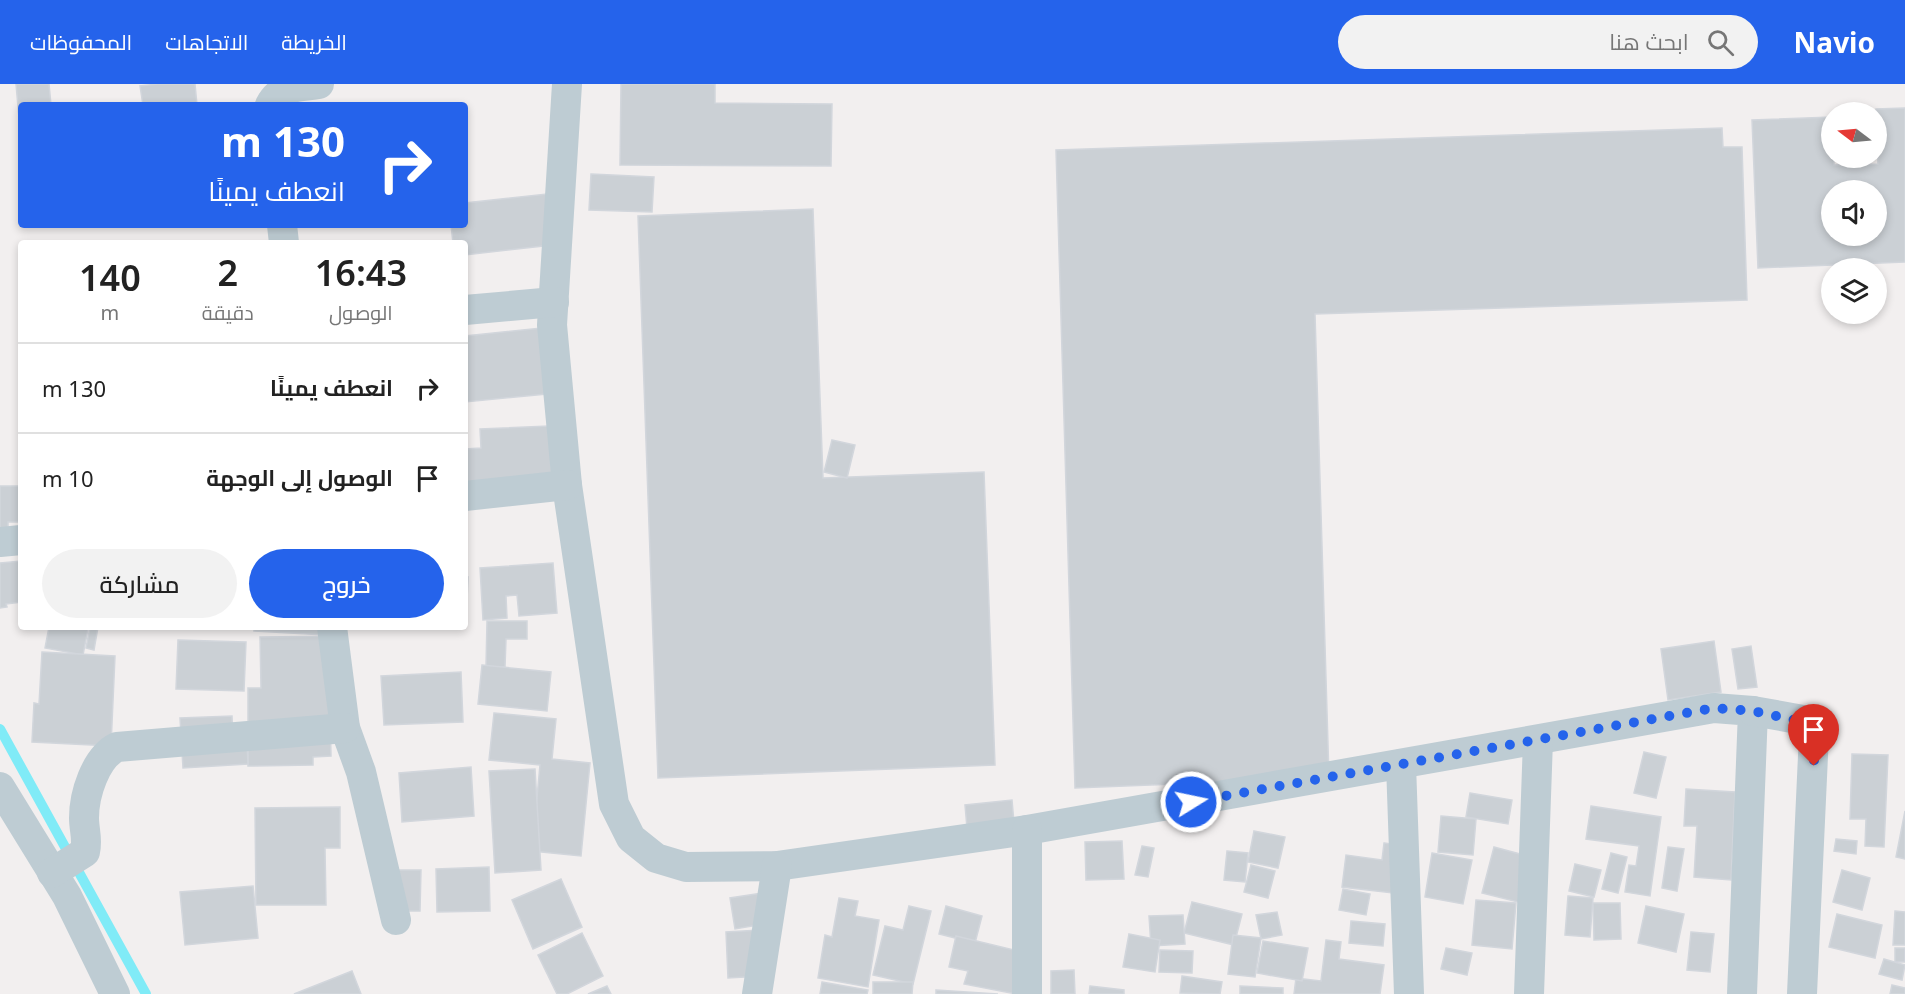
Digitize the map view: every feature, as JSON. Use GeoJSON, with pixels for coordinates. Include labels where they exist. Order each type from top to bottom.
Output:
{"type":"FeatureCollection","features":[{"type":"Feature","properties":{"kind":"street"},"geometry":{"type":"LineString","coordinates":[[272,102],[275,95],[286,88],[320,84]]}},
{"type":"Feature","properties":{"kind":"street"},"geometry":{"type":"LineString","coordinates":[[567,84],[552,325],[567,485],[614,804],[631,838],[656,858],[686,867],[777,866],[1027,830],[1714,708],[1753,711],[1803,720],[1813,727],[1802,994]]}},
{"type":"Feature","properties":{"kind":"street"},"geometry":{"type":"LineString","coordinates":[[468,310],[554,302]]}},
{"type":"Feature","properties":{"kind":"street"},"geometry":{"type":"LineString","coordinates":[[468,496],[567,485]]}},
{"type":"Feature","properties":{"kind":"street"},"geometry":{"type":"LineString","coordinates":[[0,542],[18,540]]}},
{"type":"Feature","properties":{"kind":"street"},"geometry":{"type":"LineString","coordinates":[[332,630],[345,728],[361,772],[396,921]]}},
{"type":"Feature","properties":{"kind":"street"},"geometry":{"type":"LineString","coordinates":[[1742,994],[1753,711]]}},
{"type":"Feature","properties":{"kind":"street"},"geometry":{"type":"LineString","coordinates":[[52,873],[86,852],[88,840],[84,830],[84,810],[100,762],[108,751],[117,747],[345,728]]}},
{"type":"Feature","properties":{"kind":"street"},"geometry":{"type":"LineString","coordinates":[[1529,994],[1538,740]]}},
{"type":"Feature","properties":{"kind":"street"},"geometry":{"type":"LineString","coordinates":[[1401,764],[1409,994]]}},
{"type":"Feature","properties":{"kind":"street"},"geometry":{"type":"LineString","coordinates":[[0,787],[66,896],[115,994]]}},
{"type":"Feature","properties":{"kind":"street"},"geometry":{"type":"LineString","coordinates":[[1027,830],[1027,994]]}},
{"type":"Feature","properties":{"kind":"street"},"geometry":{"type":"LineString","coordinates":[[757,994],[777,866]]}},
{"type":"Feature","properties":{"kind":"building"},"geometry":{"type":"Polygon","coordinates":[[[16,84],[49,84],[51,102],[18,102],[18,107],[16,84]]]}},
{"type":"Feature","properties":{"kind":"building"},"geometry":{"type":"Polygon","coordinates":[[[195,84],[197,102],[143,102],[140,86],[195,84]]]}},
{"type":"Feature","properties":{"kind":"building"},"geometry":{"type":"Polygon","coordinates":[[[621,84],[715,84],[715,103],[832,104],[831,166],[620,165],[621,84]]]}},
{"type":"Feature","properties":{"kind":"building"},"geometry":{"type":"Polygon","coordinates":[[[1905,108],[1905,262],[1887,263],[1887,258],[1821,258],[1821,265],[1758,268],[1752,120],[1821,117],[1821,168],[1887,168],[1887,109],[1905,108]]]}},
{"type":"Feature","properties":{"kind":"building"},"geometry":{"type":"Polygon","coordinates":[[[1722,128],[1723,147],[1742,147],[1747,300],[1315,314],[1329,778],[1075,788],[1056,150],[1722,128]]]}},
{"type":"Feature","properties":{"kind":"building"},"geometry":{"type":"Polygon","coordinates":[[[591,174],[654,177],[652,212],[589,210],[591,174]]]}},
{"type":"Feature","properties":{"kind":"building"},"geometry":{"type":"Polygon","coordinates":[[[547,194],[552,245],[468,255],[468,240],[453,240],[451,228],[468,228],[468,203],[547,194]]]}},
{"type":"Feature","properties":{"kind":"building"},"geometry":{"type":"Polygon","coordinates":[[[813,209],[823,478],[984,472],[995,765],[658,778],[638,216],[813,209]]]}},
{"type":"Feature","properties":{"kind":"building"},"geometry":{"type":"Polygon","coordinates":[[[551,327],[557,393],[468,402],[468,336],[551,327]]]}},
{"type":"Feature","properties":{"kind":"building"},"geometry":{"type":"Polygon","coordinates":[[[549,426],[552,478],[468,483],[468,449],[481,448],[480,429],[549,426]]]}},
{"type":"Feature","properties":{"kind":"building"},"geometry":{"type":"Polygon","coordinates":[[[832,440],[855,445],[847,478],[824,472],[832,440]]]}},
{"type":"Feature","properties":{"kind":"building"},"geometry":{"type":"Polygon","coordinates":[[[0,486],[18,486],[18,522],[8,522],[8,539],[0,539],[0,486]]]}},
{"type":"Feature","properties":{"kind":"building"},"geometry":{"type":"Polygon","coordinates":[[[18,561],[18,602],[6,604],[7,607],[0,608],[0,563],[18,561]]]}},
{"type":"Feature","properties":{"kind":"building"},"geometry":{"type":"Polygon","coordinates":[[[553,563],[557,613],[519,616],[517,595],[506,596],[507,618],[483,620],[480,568],[553,563]]]}},
{"type":"Feature","properties":{"kind":"building"},"geometry":{"type":"Polygon","coordinates":[[[487,621],[527,621],[527,639],[506,639],[505,667],[486,667],[487,621]]]}},
{"type":"Feature","properties":{"kind":"building"},"geometry":{"type":"Polygon","coordinates":[[[48,630],[88,630],[83,655],[45,648],[48,630]]]}},
{"type":"Feature","properties":{"kind":"building"},"geometry":{"type":"Polygon","coordinates":[[[89,630],[97,630],[94,650],[86,648],[89,630]]]}},
{"type":"Feature","properties":{"kind":"building"},"geometry":{"type":"Polygon","coordinates":[[[254,630],[343,630],[342,636],[254,630]]]}},
{"type":"Feature","properties":{"kind":"building"},"geometry":{"type":"Polygon","coordinates":[[[347,636],[330,711],[331,756],[313,757],[313,765],[248,766],[248,688],[261,688],[260,637],[347,636]]]}},
{"type":"Feature","properties":{"kind":"building"},"geometry":{"type":"Polygon","coordinates":[[[178,640],[246,642],[244,691],[176,689],[178,640]]]}},
{"type":"Feature","properties":{"kind":"building"},"geometry":{"type":"Polygon","coordinates":[[[1714,641],[1721,692],[1668,700],[1661,649],[1714,641]]]}},
{"type":"Feature","properties":{"kind":"building"},"geometry":{"type":"Polygon","coordinates":[[[1751,646],[1757,687],[1738,689],[1732,649],[1751,646]]]}},
{"type":"Feature","properties":{"kind":"building"},"geometry":{"type":"Polygon","coordinates":[[[42,652],[115,656],[111,746],[32,742],[34,703],[39,704],[42,652]]]}},
{"type":"Feature","properties":{"kind":"building"},"geometry":{"type":"Polygon","coordinates":[[[482,665],[551,672],[547,711],[478,704],[482,665]]]}},
{"type":"Feature","properties":{"kind":"building"},"geometry":{"type":"Polygon","coordinates":[[[461,672],[463,722],[384,725],[381,676],[461,672]]]}},
{"type":"Feature","properties":{"kind":"building"},"geometry":{"type":"Polygon","coordinates":[[[494,713],[556,719],[552,759],[590,763],[581,856],[532,851],[540,765],[489,760],[494,713]]]}},
{"type":"Feature","properties":{"kind":"building"},"geometry":{"type":"Polygon","coordinates":[[[232,716],[233,742],[247,741],[248,764],[183,768],[180,718],[232,716]]]}},
{"type":"Feature","properties":{"kind":"building"},"geometry":{"type":"Polygon","coordinates":[[[1644,752],[1666,757],[1656,798],[1634,793],[1644,752]]]}},
{"type":"Feature","properties":{"kind":"building"},"geometry":{"type":"Polygon","coordinates":[[[1852,754],[1888,755],[1884,847],[1865,846],[1866,819],[1850,819],[1852,754]]]}},
{"type":"Feature","properties":{"kind":"building"},"geometry":{"type":"Polygon","coordinates":[[[471,767],[474,816],[402,822],[399,773],[471,767]]]}},
{"type":"Feature","properties":{"kind":"building"},"geometry":{"type":"Polygon","coordinates":[[[535,769],[541,870],[495,873],[489,771],[535,769]]]}},
{"type":"Feature","properties":{"kind":"building"},"geometry":{"type":"Polygon","coordinates":[[[1686,789],[1735,792],[1731,880],[1694,877],[1697,826],[1684,826],[1686,789]]]}},
{"type":"Feature","properties":{"kind":"building"},"geometry":{"type":"Polygon","coordinates":[[[1470,793],[1512,800],[1508,824],[1466,817],[1470,793]]]}},
{"type":"Feature","properties":{"kind":"building"},"geometry":{"type":"Polygon","coordinates":[[[1012,800],[1014,823],[967,828],[965,805],[1012,800]]]}},
{"type":"Feature","properties":{"kind":"building"},"geometry":{"type":"Polygon","coordinates":[[[1591,806],[1661,817],[1650,896],[1625,892],[1629,865],[1636,866],[1639,846],[1586,839],[1591,806]]]}},
{"type":"Feature","properties":{"kind":"building"},"geometry":{"type":"Polygon","coordinates":[[[340,807],[340,848],[325,848],[326,905],[256,905],[255,808],[340,807]]]}},
{"type":"Feature","properties":{"kind":"building"},"geometry":{"type":"Polygon","coordinates":[[[1905,811],[1905,859],[1896,857],[1905,811]]]}},
{"type":"Feature","properties":{"kind":"building"},"geometry":{"type":"Polygon","coordinates":[[[1441,816],[1476,819],[1473,855],[1438,852],[1441,816]]]}},
{"type":"Feature","properties":{"kind":"building"},"geometry":{"type":"Polygon","coordinates":[[[1254,831],[1285,837],[1278,868],[1248,862],[1254,831]]]}},
{"type":"Feature","properties":{"kind":"building"},"geometry":{"type":"Polygon","coordinates":[[[1836,839],[1857,841],[1856,854],[1834,851],[1836,839]]]}},
{"type":"Feature","properties":{"kind":"building"},"geometry":{"type":"Polygon","coordinates":[[[1122,841],[1124,879],[1086,880],[1085,842],[1122,841]]]}},
{"type":"Feature","properties":{"kind":"building"},"geometry":{"type":"Polygon","coordinates":[[[1384,843],[1399,845],[1393,893],[1342,887],[1346,855],[1382,860],[1384,843]]]}},
{"type":"Feature","properties":{"kind":"building"},"geometry":{"type":"Polygon","coordinates":[[[1142,846],[1154,848],[1148,877],[1135,875],[1142,846]]]}},
{"type":"Feature","properties":{"kind":"building"},"geometry":{"type":"Polygon","coordinates":[[[1494,847],[1546,861],[1534,906],[1482,893],[1494,847]]]}},
{"type":"Feature","properties":{"kind":"building"},"geometry":{"type":"Polygon","coordinates":[[[1668,847],[1684,849],[1677,891],[1662,888],[1668,847]]]}},
{"type":"Feature","properties":{"kind":"building"},"geometry":{"type":"Polygon","coordinates":[[[1227,851],[1248,853],[1245,882],[1224,880],[1227,851]]]}},
{"type":"Feature","properties":{"kind":"building"},"geometry":{"type":"Polygon","coordinates":[[[1432,853],[1472,860],[1463,904],[1425,897],[1432,853]]]}},
{"type":"Feature","properties":{"kind":"building"},"geometry":{"type":"Polygon","coordinates":[[[1611,853],[1627,857],[1618,893],[1602,889],[1611,853]]]}},
{"type":"Feature","properties":{"kind":"building"},"geometry":{"type":"Polygon","coordinates":[[[1575,864],[1601,870],[1594,897],[1569,891],[1575,864]]]}},
{"type":"Feature","properties":{"kind":"building"},"geometry":{"type":"Polygon","coordinates":[[[1251,865],[1275,871],[1268,898],[1244,892],[1251,865]]]}},
{"type":"Feature","properties":{"kind":"building"},"geometry":{"type":"Polygon","coordinates":[[[489,867],[490,911],[437,912],[436,869],[489,867]]]}},
{"type":"Feature","properties":{"kind":"building"},"geometry":{"type":"Polygon","coordinates":[[[392,870],[421,870],[420,911],[391,911],[392,870]]]}},
{"type":"Feature","properties":{"kind":"building"},"geometry":{"type":"Polygon","coordinates":[[[1842,870],[1870,878],[1862,910],[1833,902],[1842,870]]]}},
{"type":"Feature","properties":{"kind":"building"},"geometry":{"type":"Polygon","coordinates":[[[561,879],[582,927],[533,949],[512,900],[561,879]]]}},
{"type":"Feature","properties":{"kind":"building"},"geometry":{"type":"Polygon","coordinates":[[[253,886],[258,938],[185,945],[180,892],[253,886]]]}},
{"type":"Feature","properties":{"kind":"building"},"geometry":{"type":"Polygon","coordinates":[[[1343,889],[1370,894],[1366,915],[1339,910],[1343,889]]]}},
{"type":"Feature","properties":{"kind":"building"},"geometry":{"type":"Polygon","coordinates":[[[776,891],[781,921],[735,929],[730,898],[776,891]]]}},
{"type":"Feature","properties":{"kind":"building"},"geometry":{"type":"Polygon","coordinates":[[[1568,896],[1593,898],[1590,937],[1565,935],[1568,896]]]}},
{"type":"Feature","properties":{"kind":"building"},"geometry":{"type":"Polygon","coordinates":[[[839,898],[858,901],[855,916],[879,920],[868,987],[818,978],[825,935],[832,937],[839,898]]]}},
{"type":"Feature","properties":{"kind":"building"},"geometry":{"type":"Polygon","coordinates":[[[1476,900],[1516,903],[1512,949],[1472,945],[1476,900]]]}},
{"type":"Feature","properties":{"kind":"building"},"geometry":{"type":"Polygon","coordinates":[[[1192,902],[1242,914],[1234,945],[1184,933],[1192,902]]]}},
{"type":"Feature","properties":{"kind":"building"},"geometry":{"type":"Polygon","coordinates":[[[1593,903],[1620,903],[1621,939],[1594,940],[1593,903]]]}},
{"type":"Feature","properties":{"kind":"building"},"geometry":{"type":"Polygon","coordinates":[[[909,906],[931,911],[913,984],[873,975],[885,926],[903,930],[909,906]]]}},
{"type":"Feature","properties":{"kind":"building"},"geometry":{"type":"Polygon","coordinates":[[[946,906],[982,916],[975,943],[939,934],[946,906]]]}},
{"type":"Feature","properties":{"kind":"building"},"geometry":{"type":"Polygon","coordinates":[[[1646,906],[1684,914],[1676,952],[1638,943],[1646,906]]]}},
{"type":"Feature","properties":{"kind":"building"},"geometry":{"type":"Polygon","coordinates":[[[1895,911],[1905,912],[1905,945],[1893,945],[1895,911]]]}},
{"type":"Feature","properties":{"kind":"building"},"geometry":{"type":"Polygon","coordinates":[[[1277,912],[1282,935],[1261,939],[1256,915],[1277,912]]]}},
{"type":"Feature","properties":{"kind":"building"},"geometry":{"type":"Polygon","coordinates":[[[1837,914],[1882,925],[1875,958],[1829,947],[1837,914]]]}},
{"type":"Feature","properties":{"kind":"building"},"geometry":{"type":"Polygon","coordinates":[[[1183,915],[1185,944],[1151,946],[1149,916],[1183,915]]]}},
{"type":"Feature","properties":{"kind":"building"},"geometry":{"type":"Polygon","coordinates":[[[1351,921],[1385,924],[1383,946],[1349,943],[1351,921]]]}},
{"type":"Feature","properties":{"kind":"building"},"geometry":{"type":"Polygon","coordinates":[[[760,930],[762,976],[728,978],[726,932],[760,930]]]}},
{"type":"Feature","properties":{"kind":"building"},"geometry":{"type":"Polygon","coordinates":[[[1691,932],[1714,934],[1710,972],[1687,970],[1691,932]]]}},
{"type":"Feature","properties":{"kind":"building"},"geometry":{"type":"Polygon","coordinates":[[[582,933],[603,976],[567,994],[557,994],[538,955],[582,933]]]}},
{"type":"Feature","properties":{"kind":"building"},"geometry":{"type":"Polygon","coordinates":[[[1129,934],[1160,940],[1155,972],[1123,967],[1129,934]]]}},
{"type":"Feature","properties":{"kind":"building"},"geometry":{"type":"Polygon","coordinates":[[[1233,935],[1261,938],[1255,977],[1228,974],[1233,935]]]}},
{"type":"Feature","properties":{"kind":"building"},"geometry":{"type":"Polygon","coordinates":[[[956,936],[1026,953],[1016,994],[964,984],[968,971],[949,967],[956,936]]]}},
{"type":"Feature","properties":{"kind":"building"},"geometry":{"type":"Polygon","coordinates":[[[1326,940],[1341,942],[1339,959],[1384,965],[1380,994],[1294,994],[1296,978],[1321,981],[1326,940]]]}},
{"type":"Feature","properties":{"kind":"building"},"geometry":{"type":"Polygon","coordinates":[[[1263,941],[1308,948],[1302,981],[1257,973],[1263,941]]]}},
{"type":"Feature","properties":{"kind":"building"},"geometry":{"type":"Polygon","coordinates":[[[1446,948],[1472,953],[1467,975],[1441,969],[1446,948]]]}},
{"type":"Feature","properties":{"kind":"building"},"geometry":{"type":"Polygon","coordinates":[[[1895,948],[1905,948],[1905,962],[1895,962],[1895,948]]]}},
{"type":"Feature","properties":{"kind":"building"},"geometry":{"type":"Polygon","coordinates":[[[1160,950],[1193,951],[1192,973],[1159,972],[1160,950]]]}},
{"type":"Feature","properties":{"kind":"building"},"geometry":{"type":"Polygon","coordinates":[[[1884,959],[1905,965],[1902,980],[1879,974],[1884,959]]]}},
{"type":"Feature","properties":{"kind":"building"},"geometry":{"type":"Polygon","coordinates":[[[1074,970],[1075,994],[1051,994],[1051,971],[1074,970]]]}},
{"type":"Feature","properties":{"kind":"building"},"geometry":{"type":"Polygon","coordinates":[[[352,971],[361,994],[294,994],[352,971]]]}},
{"type":"Feature","properties":{"kind":"building"},"geometry":{"type":"Polygon","coordinates":[[[1182,976],[1222,982],[1220,994],[1180,993],[1182,976]]]}},
{"type":"Feature","properties":{"kind":"building"},"geometry":{"type":"Polygon","coordinates":[[[822,982],[868,990],[867,994],[820,994],[822,982]]]}},
{"type":"Feature","properties":{"kind":"building"},"geometry":{"type":"Polygon","coordinates":[[[873,982],[913,982],[912,994],[873,994],[873,982]]]}},
{"type":"Feature","properties":{"kind":"building"},"geometry":{"type":"Polygon","coordinates":[[[1892,985],[1905,988],[1905,994],[1890,994],[1892,985]]]}},
{"type":"Feature","properties":{"kind":"building"},"geometry":{"type":"Polygon","coordinates":[[[607,986],[611,994],[588,994],[607,986]]]}},
{"type":"Feature","properties":{"kind":"building"},"geometry":{"type":"Polygon","coordinates":[[[1090,986],[1124,990],[1124,994],[1089,994],[1090,986]]]}},
{"type":"Feature","properties":{"kind":"building"},"geometry":{"type":"Polygon","coordinates":[[[1240,986],[1283,988],[1283,994],[1240,994],[1240,986]]]}},
{"type":"Feature","properties":{"kind":"building"},"geometry":{"type":"Polygon","coordinates":[[[936,990],[998,994],[936,994],[936,990]]]}},
{"type":"Feature","properties":{"kind":"waterway"},"geometry":{"type":"LineString","coordinates":[[0,729],[146,994]]}},
{"type":"Feature","properties":{"kind":"route"},"geometry":{"type":"LineString","coordinates":[[1191,802],[1714,708],[1753,711],[1809,723],[1813,727],[1814,734],[1814,766]]}}]}
